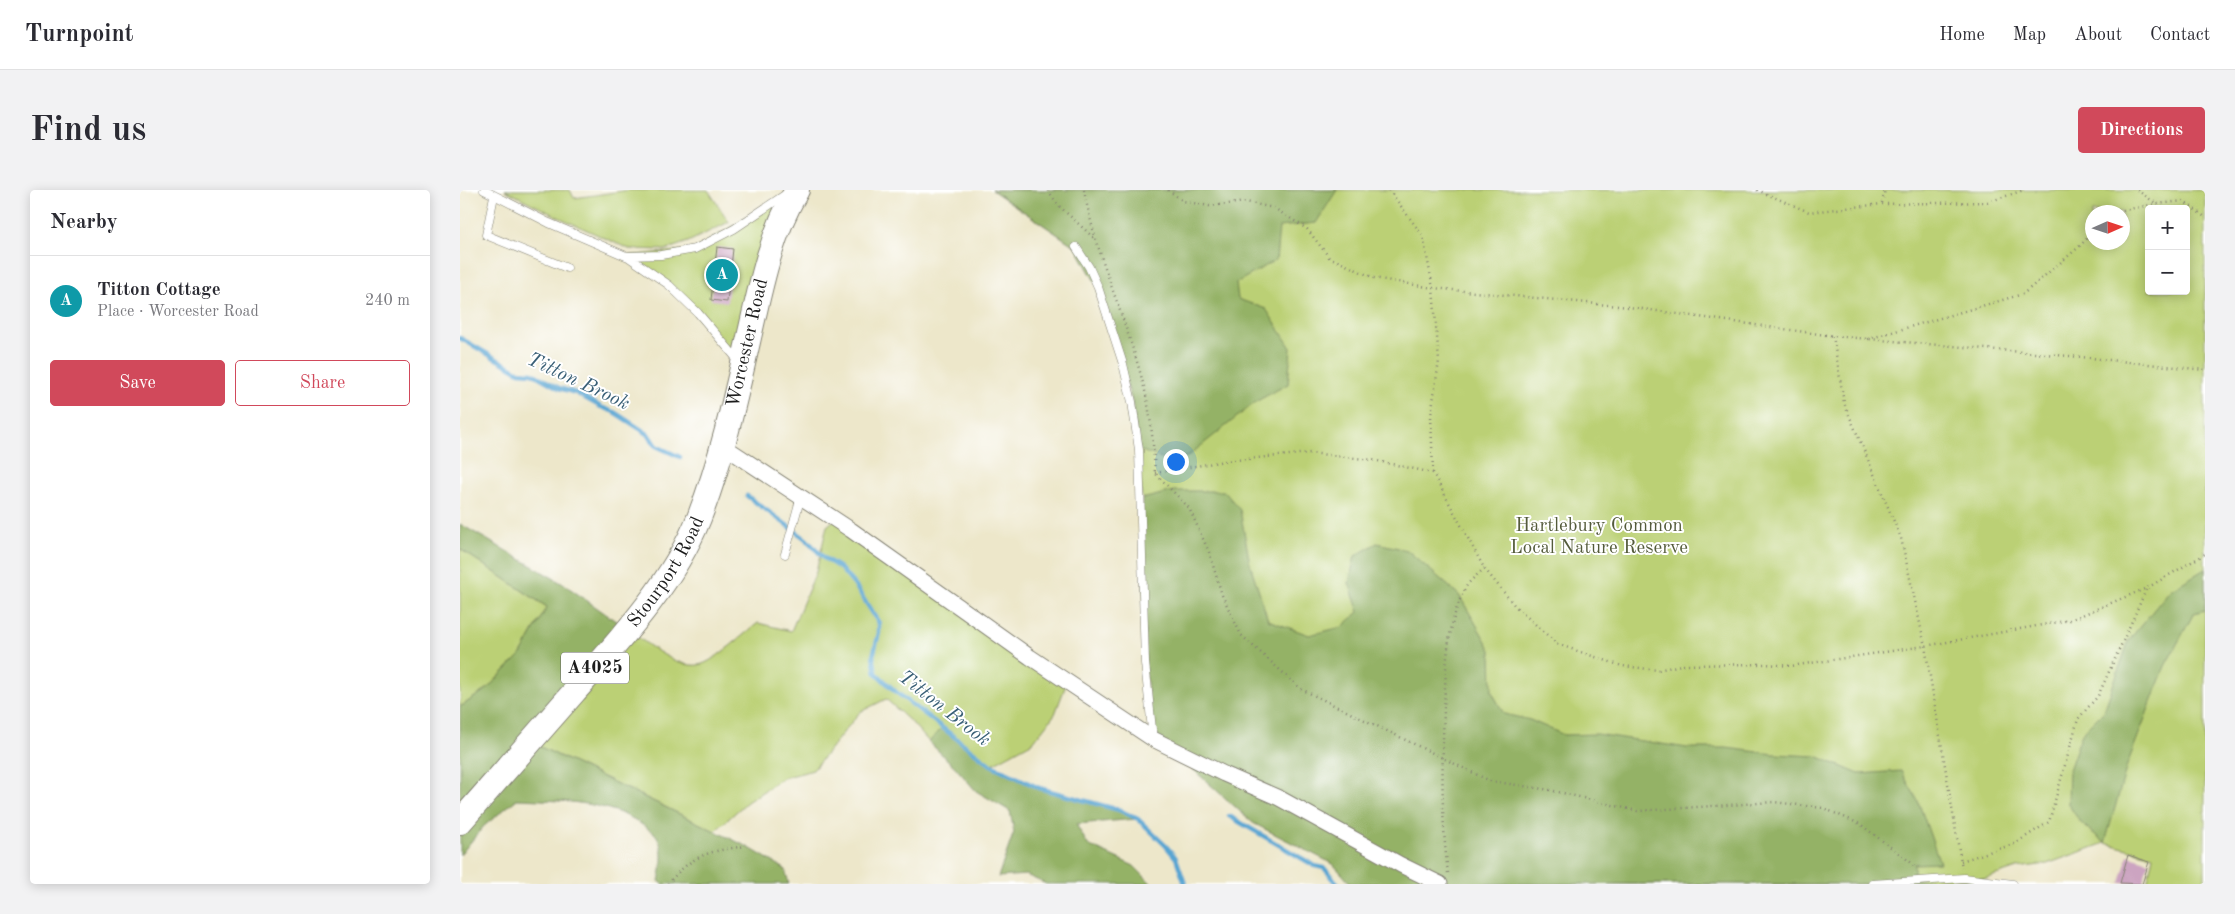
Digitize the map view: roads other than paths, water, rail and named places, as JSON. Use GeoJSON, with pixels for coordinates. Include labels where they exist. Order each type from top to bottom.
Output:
{"type":"FeatureCollection","features":[{"type":"Feature","properties":{"kind":"main road","name":"Worcester Road"},"geometry":{"type":"LineString","coordinates":[[706,498],[720,452],[763,277],[778,227],[796,190]]}},
{"type":"Feature","properties":{"kind":"main road","name":"Stourport Road"},"geometry":{"type":"LineString","coordinates":[[460,822],[609,652],[669,574],[693,531],[706,498]]}},
{"type":"Feature","properties":{"kind":"street"},"geometry":{"type":"LineString","coordinates":[[720,452],[801,496],[1030,657],[1153,739],[1224,774],[1279,798],[1401,865],[1444,881]]}},
{"type":"Feature","properties":{"kind":"lane"},"geometry":{"type":"LineString","coordinates":[[484,190],[549,224],[626,256],[669,285],[698,313],[742,366]]}},
{"type":"Feature","properties":{"kind":"lane"},"geometry":{"type":"LineString","coordinates":[[626,256],[661,255],[695,249],[734,228],[792,190]]}},
{"type":"Feature","properties":{"kind":"lane"},"geometry":{"type":"LineString","coordinates":[[494,196],[486,235],[567,268]]}},
{"type":"Feature","properties":{"kind":"lane"},"geometry":{"type":"LineString","coordinates":[[1076,247],[1089,267],[1098,287],[1132,402],[1140,475],[1145,663],[1153,739]]}},
{"type":"Feature","properties":{"kind":"lane"},"geometry":{"type":"LineString","coordinates":[[785,554],[801,496]]}},
{"type":"Feature","properties":{"kind":"lane"},"geometry":{"type":"LineString","coordinates":[[1872,884],[1964,878],[2013,884]]}},
{"type":"Feature","properties":{"kind":"waterway","name":"Titton Brook"},"geometry":{"type":"LineString","coordinates":[[460,338],[519,372],[532,373],[559,388],[576,393],[614,412],[648,434],[656,446],[680,457]]}},
{"type":"Feature","properties":{"kind":"waterway","name":"Titton Brook"},"geometry":{"type":"LineString","coordinates":[[747,496],[806,539],[824,558],[840,568],[856,587],[879,623],[879,633],[873,656],[876,673],[896,692],[991,765],[1039,788],[1119,810],[1138,819],[1176,858],[1185,884]]}},
{"type":"Feature","properties":{"kind":"waterway"},"geometry":{"type":"LineString","coordinates":[[1229,816],[1315,866],[1324,868],[1338,884]]}},
{"type":"Feature","properties":{"kind":"place","name":"Titton Cottage"},"geometry":{"type":"Point","coordinates":[722,275]}},
{"type":"Feature","properties":{"kind":"park label","name":"Hartlebury Common Local Nature Reserve"},"geometry":{"type":"Point","coordinates":[1599,537]}}]}
